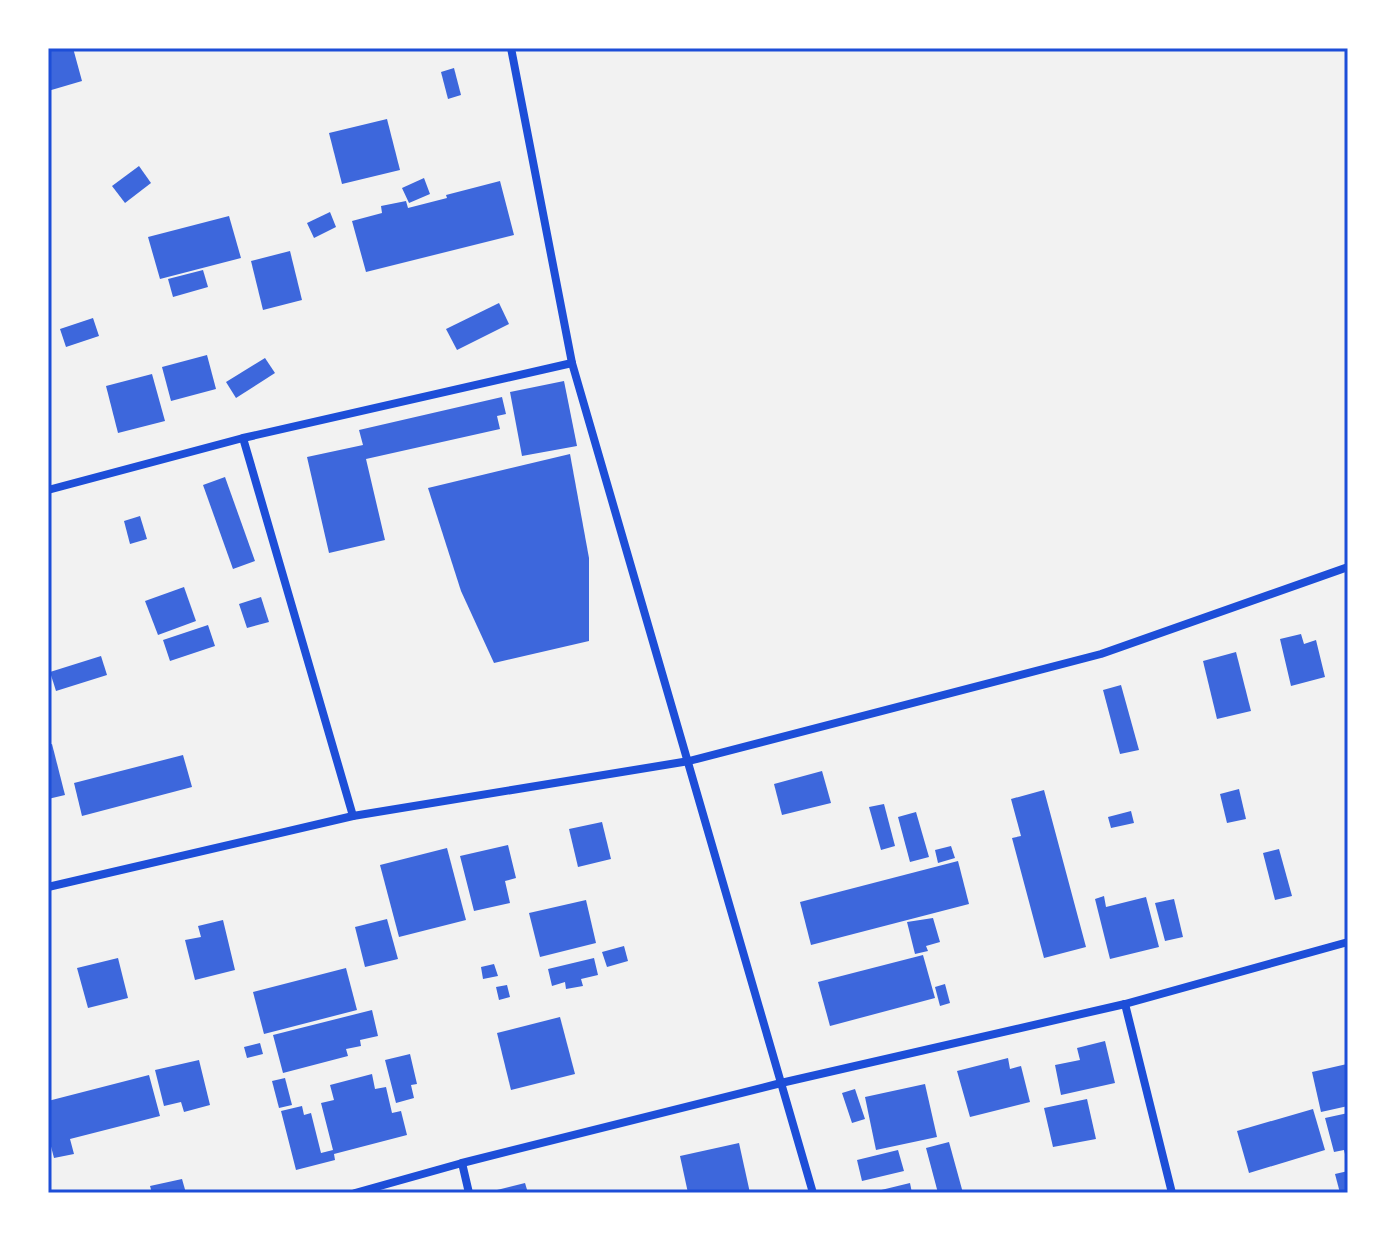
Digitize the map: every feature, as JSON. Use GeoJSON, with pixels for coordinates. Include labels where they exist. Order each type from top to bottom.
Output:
{"type":"FeatureCollection","features":[{"type":"Feature","properties":{"kind":"street"},"geometry":{"type":"LineString","coordinates":[[511,48],[572,363],[813,1193]]}},
{"type":"Feature","properties":{"kind":"street"},"geometry":{"type":"LineString","coordinates":[[48,490],[243,438],[572,363]]}},
{"type":"Feature","properties":{"kind":"street"},"geometry":{"type":"LineString","coordinates":[[243,438],[353,816]]}},
{"type":"Feature","properties":{"kind":"street"},"geometry":{"type":"LineString","coordinates":[[48,887],[353,816],[689,761],[1101,654],[1348,567]]}},
{"type":"Feature","properties":{"kind":"street"},"geometry":{"type":"LineString","coordinates":[[355,1193],[781,1083],[1125,1004],[1348,942]]}},
{"type":"Feature","properties":{"kind":"street"},"geometry":{"type":"LineString","coordinates":[[1125,1004],[1172,1193]]}},
{"type":"Feature","properties":{"kind":"street"},"geometry":{"type":"LineString","coordinates":[[462,1163],[469,1193]]}},
{"type":"Feature","properties":{"kind":"building"},"geometry":{"type":"Polygon","coordinates":[[[48,48],[73,48],[82,81],[48,91],[48,48]]]}},
{"type":"Feature","properties":{"kind":"building"},"geometry":{"type":"Polygon","coordinates":[[[454,68],[461,95],[448,99],[441,72],[454,68]]]}},
{"type":"Feature","properties":{"kind":"building"},"geometry":{"type":"Polygon","coordinates":[[[387,119],[400,170],[342,184],[329,133],[387,119]]]}},
{"type":"Feature","properties":{"kind":"building"},"geometry":{"type":"Polygon","coordinates":[[[139,166],[151,183],[125,203],[112,186],[139,166]]]}},
{"type":"Feature","properties":{"kind":"building"},"geometry":{"type":"Polygon","coordinates":[[[424,178],[430,194],[409,203],[402,188],[424,178]]]}},
{"type":"Feature","properties":{"kind":"building"},"geometry":{"type":"Polygon","coordinates":[[[500,181],[514,235],[366,272],[352,221],[382,213],[381,206],[406,201],[408,208],[500,181]]]}},
{"type":"Feature","properties":{"kind":"building"},"geometry":{"type":"Polygon","coordinates":[[[330,212],[336,227],[314,238],[307,223],[330,212]]]}},
{"type":"Feature","properties":{"kind":"building"},"geometry":{"type":"Polygon","coordinates":[[[229,216],[241,258],[160,279],[148,237],[229,216]]]}},
{"type":"Feature","properties":{"kind":"building"},"geometry":{"type":"Polygon","coordinates":[[[290,251],[302,300],[263,310],[251,261],[290,251]]]}},
{"type":"Feature","properties":{"kind":"building"},"geometry":{"type":"Polygon","coordinates":[[[203,270],[208,287],[173,297],[168,279],[203,270]]]}},
{"type":"Feature","properties":{"kind":"building"},"geometry":{"type":"Polygon","coordinates":[[[499,303],[509,324],[457,350],[446,329],[499,303]]]}},
{"type":"Feature","properties":{"kind":"building"},"geometry":{"type":"Polygon","coordinates":[[[93,318],[99,336],[66,347],[60,329],[93,318]]]}},
{"type":"Feature","properties":{"kind":"building"},"geometry":{"type":"Polygon","coordinates":[[[207,355],[216,389],[171,401],[162,367],[207,355]]]}},
{"type":"Feature","properties":{"kind":"building"},"geometry":{"type":"Polygon","coordinates":[[[265,358],[275,373],[236,398],[226,382],[265,358]]]}},
{"type":"Feature","properties":{"kind":"building"},"geometry":{"type":"Polygon","coordinates":[[[152,374],[165,421],[118,433],[106,386],[152,374]]]}},
{"type":"Feature","properties":{"kind":"building"},"geometry":{"type":"Polygon","coordinates":[[[564,381],[577,446],[522,456],[510,392],[564,381]]]}},
{"type":"Feature","properties":{"kind":"building"},"geometry":{"type":"Polygon","coordinates":[[[502,397],[506,414],[497,416],[500,429],[366,459],[385,540],[329,553],[307,457],[363,445],[359,430],[502,397]]]}},
{"type":"Feature","properties":{"kind":"building"},"geometry":{"type":"Polygon","coordinates":[[[570,454],[589,558],[589,641],[494,663],[461,591],[428,488],[570,454]]]}},
{"type":"Feature","properties":{"kind":"building"},"geometry":{"type":"Polygon","coordinates":[[[225,477],[255,561],[233,569],[203,485],[225,477]]]}},
{"type":"Feature","properties":{"kind":"building"},"geometry":{"type":"Polygon","coordinates":[[[140,516],[147,539],[130,544],[124,521],[140,516]]]}},
{"type":"Feature","properties":{"kind":"building"},"geometry":{"type":"Polygon","coordinates":[[[184,587],[196,621],[158,635],[145,601],[184,587]]]}},
{"type":"Feature","properties":{"kind":"building"},"geometry":{"type":"Polygon","coordinates":[[[261,597],[269,622],[247,628],[239,604],[261,597]]]}},
{"type":"Feature","properties":{"kind":"building"},"geometry":{"type":"Polygon","coordinates":[[[208,625],[215,646],[170,661],[163,640],[208,625]]]}},
{"type":"Feature","properties":{"kind":"building"},"geometry":{"type":"Polygon","coordinates":[[[1301,634],[1304,644],[1316,640],[1325,677],[1291,686],[1280,639],[1301,634]]]}},
{"type":"Feature","properties":{"kind":"building"},"geometry":{"type":"Polygon","coordinates":[[[1236,652],[1251,711],[1217,719],[1203,661],[1236,652]]]}},
{"type":"Feature","properties":{"kind":"building"},"geometry":{"type":"Polygon","coordinates":[[[101,656],[107,675],[56,691],[50,672],[101,656]]]}},
{"type":"Feature","properties":{"kind":"building"},"geometry":{"type":"Polygon","coordinates":[[[1121,685],[1139,750],[1120,754],[1103,690],[1121,685]]]}},
{"type":"Feature","properties":{"kind":"building"},"geometry":{"type":"Polygon","coordinates":[[[52,744],[65,795],[48,799],[48,745],[52,744]]]}},
{"type":"Feature","properties":{"kind":"building"},"geometry":{"type":"Polygon","coordinates":[[[183,755],[192,787],[82,816],[74,783],[183,755]]]}},
{"type":"Feature","properties":{"kind":"building"},"geometry":{"type":"Polygon","coordinates":[[[822,771],[831,803],[782,815],[774,784],[822,771]]]}},
{"type":"Feature","properties":{"kind":"building"},"geometry":{"type":"Polygon","coordinates":[[[1239,789],[1246,819],[1227,823],[1220,794],[1239,789]]]}},
{"type":"Feature","properties":{"kind":"building"},"geometry":{"type":"Polygon","coordinates":[[[1044,790],[1086,947],[1044,958],[1012,838],[1021,836],[1011,799],[1044,790]]]}},
{"type":"Feature","properties":{"kind":"building"},"geometry":{"type":"Polygon","coordinates":[[[884,804],[895,846],[881,850],[869,807],[884,804]]]}},
{"type":"Feature","properties":{"kind":"building"},"geometry":{"type":"Polygon","coordinates":[[[1131,811],[1134,823],[1111,828],[1108,817],[1131,811]]]}},
{"type":"Feature","properties":{"kind":"building"},"geometry":{"type":"Polygon","coordinates":[[[916,812],[929,857],[910,862],[898,817],[916,812]]]}},
{"type":"Feature","properties":{"kind":"building"},"geometry":{"type":"Polygon","coordinates":[[[602,822],[611,859],[578,867],[569,829],[602,822]]]}},
{"type":"Feature","properties":{"kind":"building"},"geometry":{"type":"Polygon","coordinates":[[[508,845],[516,878],[505,881],[510,903],[474,911],[460,856],[508,845]]]}},
{"type":"Feature","properties":{"kind":"building"},"geometry":{"type":"Polygon","coordinates":[[[951,846],[955,858],[938,863],[935,850],[951,846]]]}},
{"type":"Feature","properties":{"kind":"building"},"geometry":{"type":"Polygon","coordinates":[[[447,848],[466,920],[399,937],[380,865],[447,848]]]}},
{"type":"Feature","properties":{"kind":"building"},"geometry":{"type":"Polygon","coordinates":[[[1279,849],[1292,896],[1275,900],[1263,853],[1279,849]]]}},
{"type":"Feature","properties":{"kind":"building"},"geometry":{"type":"Polygon","coordinates":[[[958,861],[969,904],[811,945],[800,902],[958,861]]]}},
{"type":"Feature","properties":{"kind":"building"},"geometry":{"type":"Polygon","coordinates":[[[1104,896],[1106,907],[1146,897],[1159,947],[1110,959],[1095,899],[1104,896]]]}},
{"type":"Feature","properties":{"kind":"building"},"geometry":{"type":"Polygon","coordinates":[[[1174,899],[1183,937],[1165,941],[1155,903],[1174,899]]]}},
{"type":"Feature","properties":{"kind":"building"},"geometry":{"type":"Polygon","coordinates":[[[586,900],[596,943],[540,957],[529,913],[586,900]]]}},
{"type":"Feature","properties":{"kind":"building"},"geometry":{"type":"Polygon","coordinates":[[[933,918],[940,942],[926,946],[928,951],[915,954],[907,922],[933,918]]]}},
{"type":"Feature","properties":{"kind":"building"},"geometry":{"type":"Polygon","coordinates":[[[387,919],[398,959],[365,967],[355,927],[387,919]]]}},
{"type":"Feature","properties":{"kind":"building"},"geometry":{"type":"Polygon","coordinates":[[[223,920],[235,970],[195,980],[185,940],[201,937],[198,926],[223,920]]]}},
{"type":"Feature","properties":{"kind":"building"},"geometry":{"type":"Polygon","coordinates":[[[624,946],[628,961],[607,967],[602,952],[624,946]]]}},
{"type":"Feature","properties":{"kind":"building"},"geometry":{"type":"Polygon","coordinates":[[[923,955],[935,998],[830,1026],[818,982],[923,955]]]}},
{"type":"Feature","properties":{"kind":"building"},"geometry":{"type":"Polygon","coordinates":[[[118,958],[128,998],[88,1008],[77,968],[118,958]]]}},
{"type":"Feature","properties":{"kind":"building"},"geometry":{"type":"Polygon","coordinates":[[[594,958],[598,975],[581,979],[583,986],[566,989],[565,982],[552,986],[548,969],[594,958]]]}},
{"type":"Feature","properties":{"kind":"building"},"geometry":{"type":"Polygon","coordinates":[[[494,964],[498,976],[483,979],[481,967],[494,964]]]}},
{"type":"Feature","properties":{"kind":"building"},"geometry":{"type":"Polygon","coordinates":[[[346,968],[357,1010],[264,1034],[253,992],[346,968]]]}},
{"type":"Feature","properties":{"kind":"building"},"geometry":{"type":"Polygon","coordinates":[[[945,984],[950,1003],[940,1006],[935,987],[945,984]]]}},
{"type":"Feature","properties":{"kind":"building"},"geometry":{"type":"Polygon","coordinates":[[[507,985],[510,997],[499,1000],[496,987],[507,985]]]}},
{"type":"Feature","properties":{"kind":"building"},"geometry":{"type":"Polygon","coordinates":[[[372,1010],[378,1036],[360,1040],[361,1046],[346,1049],[348,1056],[283,1073],[273,1035],[372,1010]]]}},
{"type":"Feature","properties":{"kind":"building"},"geometry":{"type":"Polygon","coordinates":[[[560,1017],[575,1074],[511,1090],[497,1033],[560,1017]]]}},
{"type":"Feature","properties":{"kind":"building"},"geometry":{"type":"Polygon","coordinates":[[[1105,1041],[1115,1083],[1061,1095],[1055,1065],[1080,1060],[1077,1048],[1105,1041]]]}},
{"type":"Feature","properties":{"kind":"building"},"geometry":{"type":"Polygon","coordinates":[[[260,1043],[263,1054],[247,1058],[244,1047],[260,1043]]]}},
{"type":"Feature","properties":{"kind":"building"},"geometry":{"type":"Polygon","coordinates":[[[410,1054],[417,1084],[411,1085],[414,1098],[396,1103],[385,1060],[410,1054]]]}},
{"type":"Feature","properties":{"kind":"building"},"geometry":{"type":"Polygon","coordinates":[[[1008,1058],[1010,1069],[1021,1066],[1030,1102],[970,1117],[957,1071],[1008,1058]]]}},
{"type":"Feature","properties":{"kind":"building"},"geometry":{"type":"Polygon","coordinates":[[[199,1060],[210,1105],[184,1112],[181,1102],[164,1106],[155,1070],[199,1060]]]}},
{"type":"Feature","properties":{"kind":"building"},"geometry":{"type":"Polygon","coordinates":[[[1347,1064],[1348,1106],[1321,1112],[1312,1072],[1347,1064]]]}},
{"type":"Feature","properties":{"kind":"building"},"geometry":{"type":"Polygon","coordinates":[[[372,1074],[375,1089],[386,1087],[392,1113],[401,1111],[407,1135],[334,1154],[335,1160],[296,1170],[281,1111],[302,1106],[304,1115],[311,1113],[321,1153],[333,1150],[321,1103],[334,1100],[330,1085],[372,1074]]]}},
{"type":"Feature","properties":{"kind":"building"},"geometry":{"type":"Polygon","coordinates":[[[149,1075],[160,1116],[70,1139],[74,1154],[54,1158],[48,1135],[48,1101],[149,1075]]]}},
{"type":"Feature","properties":{"kind":"building"},"geometry":{"type":"Polygon","coordinates":[[[285,1078],[292,1105],[279,1108],[272,1081],[285,1078]]]}},
{"type":"Feature","properties":{"kind":"building"},"geometry":{"type":"Polygon","coordinates":[[[925,1084],[937,1137],[876,1150],[865,1097],[925,1084]]]}},
{"type":"Feature","properties":{"kind":"building"},"geometry":{"type":"Polygon","coordinates":[[[855,1089],[865,1119],[852,1123],[842,1093],[855,1089]]]}},
{"type":"Feature","properties":{"kind":"building"},"geometry":{"type":"Polygon","coordinates":[[[1087,1099],[1096,1139],[1053,1147],[1044,1108],[1087,1099]]]}},
{"type":"Feature","properties":{"kind":"building"},"geometry":{"type":"Polygon","coordinates":[[[1313,1109],[1325,1150],[1249,1173],[1237,1131],[1313,1109]]]}},
{"type":"Feature","properties":{"kind":"building"},"geometry":{"type":"Polygon","coordinates":[[[1348,1113],[1347,1162],[1344,1150],[1334,1152],[1325,1118],[1348,1113]]]}},
{"type":"Feature","properties":{"kind":"building"},"geometry":{"type":"Polygon","coordinates":[[[949,1142],[963,1193],[938,1193],[926,1148],[949,1142]]]}},
{"type":"Feature","properties":{"kind":"building"},"geometry":{"type":"Polygon","coordinates":[[[739,1143],[750,1193],[688,1193],[680,1156],[739,1143]]]}},
{"type":"Feature","properties":{"kind":"building"},"geometry":{"type":"Polygon","coordinates":[[[898,1150],[904,1171],[862,1181],[857,1160],[898,1150]]]}},
{"type":"Feature","properties":{"kind":"building"},"geometry":{"type":"Polygon","coordinates":[[[1348,1171],[1348,1193],[1340,1193],[1335,1174],[1348,1171]]]}},
{"type":"Feature","properties":{"kind":"building"},"geometry":{"type":"Polygon","coordinates":[[[182,1179],[186,1193],[152,1193],[150,1186],[182,1179]]]}},
{"type":"Feature","properties":{"kind":"building"},"geometry":{"type":"Polygon","coordinates":[[[525,1183],[528,1193],[489,1192],[525,1183]]]}},
{"type":"Feature","properties":{"kind":"building"},"geometry":{"type":"Polygon","coordinates":[[[910,1183],[912,1193],[873,1193],[873,1192],[910,1183]]]}}]}
